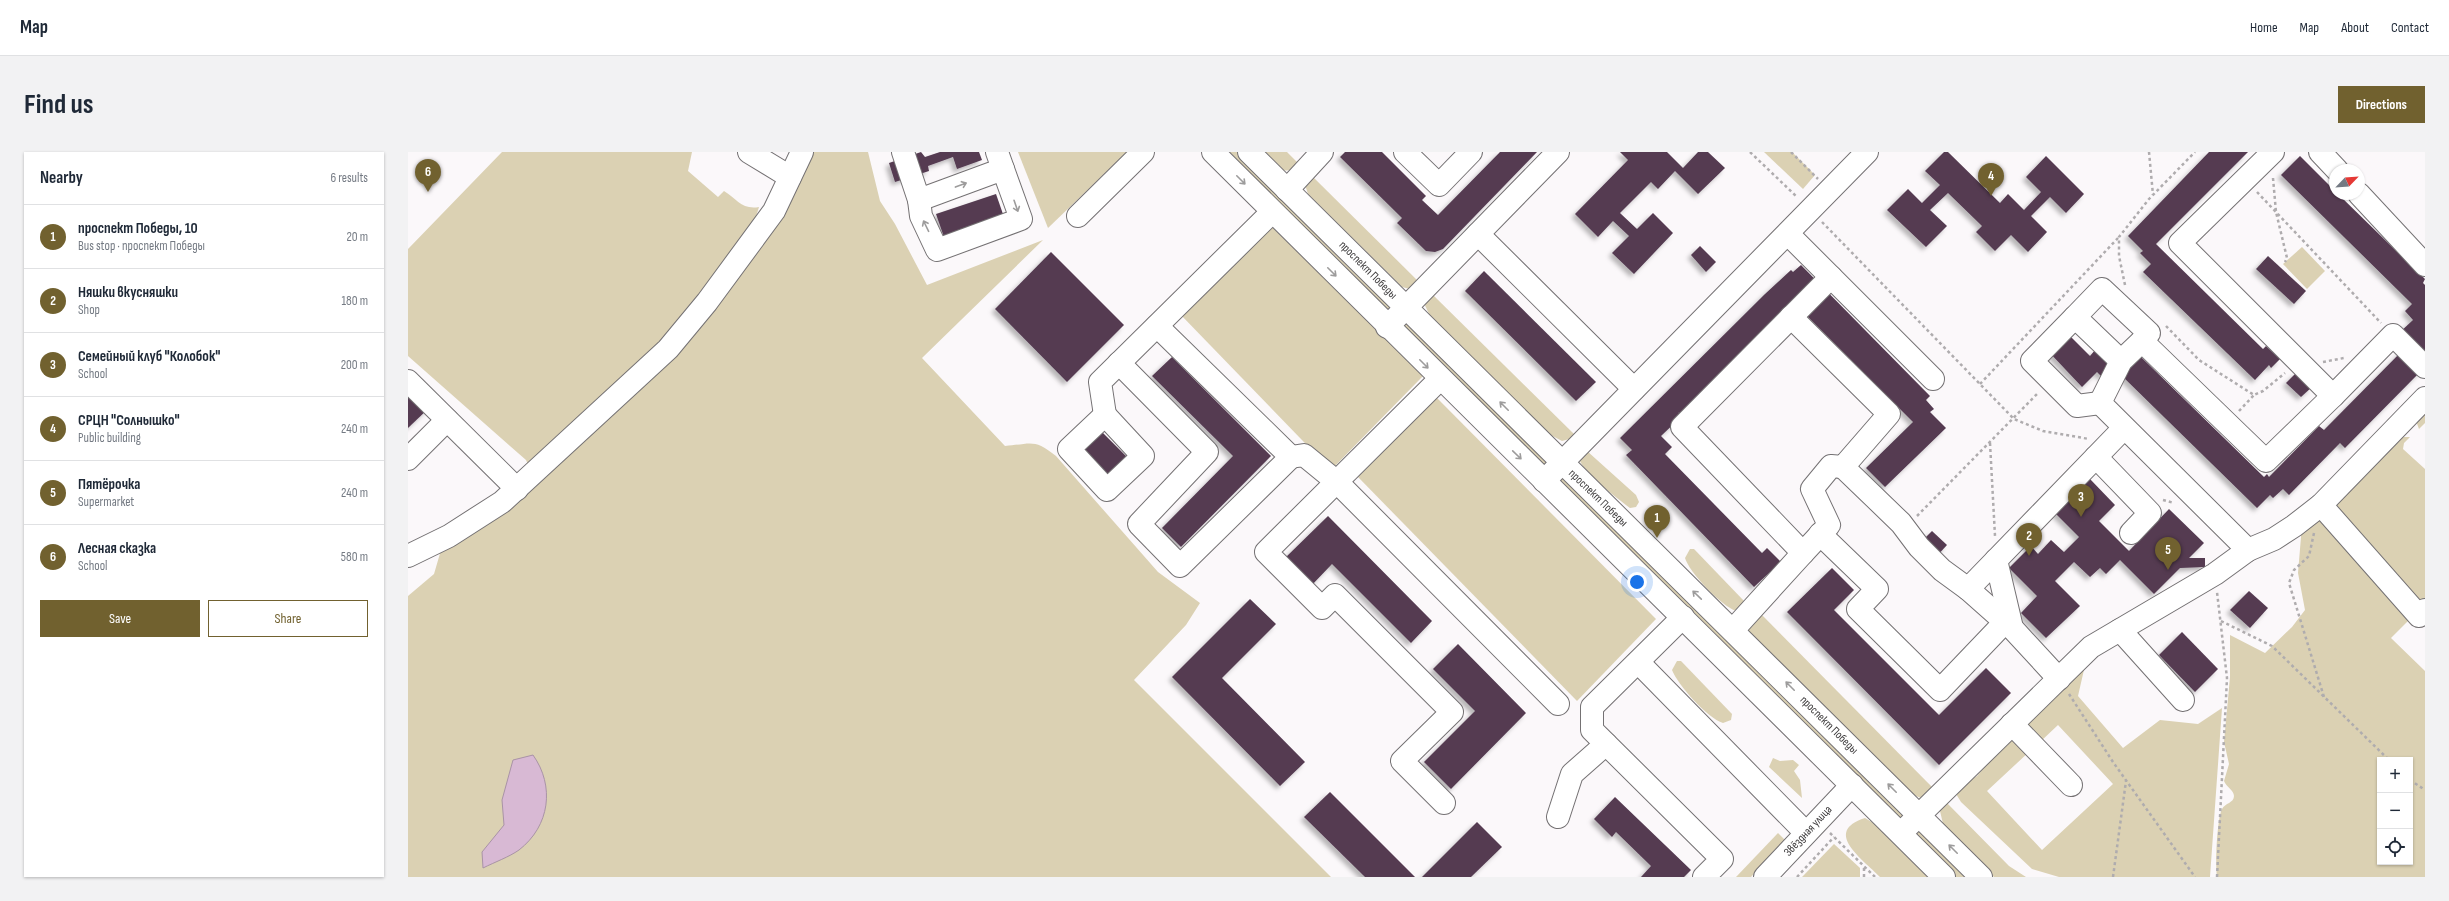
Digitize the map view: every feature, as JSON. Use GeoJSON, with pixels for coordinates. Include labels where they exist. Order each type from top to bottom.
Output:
{"type":"FeatureCollection","features":[{"type":"Feature","properties":{"kind":"main road"},"geometry":{"type":"LineString","coordinates":[[749,152],[790,177]]}},
{"type":"Feature","properties":{"kind":"main road"},"geometry":{"type":"LineString","coordinates":[[408,556],[449,536],[502,502],[668,349],[707,302],[774,210],[802,152]]}},
{"type":"Feature","properties":{"kind":"main road"},"geometry":{"type":"LineString","coordinates":[[903,152],[919,200],[921,216],[938,250],[1021,219],[1000,161],[919,200]]}},
{"type":"Feature","properties":{"kind":"main road"},"geometry":{"type":"LineString","coordinates":[[1078,216],[1143,152]]}},
{"type":"Feature","properties":{"kind":"main road","name":"проспект Победы"},"geometry":{"type":"LineString","coordinates":[[1213,152],[1387,327],[1944,877]]}},
{"type":"Feature","properties":{"kind":"main road","name":"проспект Победы"},"geometry":{"type":"LineString","coordinates":[[1249,152],[1981,877]]}},
{"type":"Feature","properties":{"kind":"main road"},"geometry":{"type":"LineString","coordinates":[[1287,190],[1322,152]]}},
{"type":"Feature","properties":{"kind":"main road"},"geometry":{"type":"LineString","coordinates":[[1405,152],[1439,185],[1471,152]]}},
{"type":"Feature","properties":{"kind":"main road"},"geometry":{"type":"LineString","coordinates":[[1387,327],[1558,152]]}},
{"type":"Feature","properties":{"kind":"main road"},"geometry":{"type":"LineString","coordinates":[[1544,481],[1867,152]]}},
{"type":"Feature","properties":{"kind":"main road"},"geometry":{"type":"LineString","coordinates":[[2273,152],[2180,243],[2333,396]]}},
{"type":"Feature","properties":{"kind":"main road"},"geometry":{"type":"LineString","coordinates":[[2320,152],[2331,164]]}},
{"type":"Feature","properties":{"kind":"main road"},"geometry":{"type":"LineString","coordinates":[[2365,200],[2425,265]]}},
{"type":"Feature","properties":{"kind":"main road"},"geometry":{"type":"LineString","coordinates":[[1105,415],[1100,382],[1272,212]]}},
{"type":"Feature","properties":{"kind":"main road"},"geometry":{"type":"LineString","coordinates":[[1478,234],[1634,389]]}},
{"type":"Feature","properties":{"kind":"main road"},"geometry":{"type":"LineString","coordinates":[[1788,234],[1933,379]]}},
{"type":"Feature","properties":{"kind":"main road"},"geometry":{"type":"LineString","coordinates":[[1803,553],[1682,427],[1831,277]]}},
{"type":"Feature","properties":{"kind":"main road"},"geometry":{"type":"LineString","coordinates":[[2100,403],[2077,406],[2032,361],[2102,289],[2149,333],[2121,361],[2100,403],[2110,443],[2150,513],[2131,533]]}},
{"type":"Feature","properties":{"kind":"main road"},"geometry":{"type":"LineString","coordinates":[[1790,317],[1889,414],[1843,467]]}},
{"type":"Feature","properties":{"kind":"main road"},"geometry":{"type":"LineString","coordinates":[[2075,317],[2121,361]]}},
{"type":"Feature","properties":{"kind":"main road"},"geometry":{"type":"LineString","coordinates":[[1157,326],[1290,457]]}},
{"type":"Feature","properties":{"kind":"main road"},"geometry":{"type":"LineString","coordinates":[[2142,341],[2266,462],[2393,335],[2425,367]]}},
{"type":"Feature","properties":{"kind":"main road"},"geometry":{"type":"LineString","coordinates":[[1120,363],[1207,452],[1139,524],[1180,566],[1290,457],[1304,455],[1337,482],[1558,704]]}},
{"type":"Feature","properties":{"kind":"main road"},"geometry":{"type":"LineString","coordinates":[[1440,379],[1266,552],[1322,608],[1335,595],[1452,712],[1402,761],[1444,803]]}},
{"type":"Feature","properties":{"kind":"main road"},"geometry":{"type":"LineString","coordinates":[[408,381],[516,489]]}},
{"type":"Feature","properties":{"kind":"main road"},"geometry":{"type":"LineString","coordinates":[[1901,833],[2091,647],[2215,574],[2248,550],[2274,539],[2315,510],[2425,398]]}},
{"type":"Feature","properties":{"kind":"main road"},"geometry":{"type":"LineString","coordinates":[[408,459],[447,420]]}},
{"type":"Feature","properties":{"kind":"main road"},"geometry":{"type":"LineString","coordinates":[[2110,443],[2248,550]]}},
{"type":"Feature","properties":{"kind":"main road"},"geometry":{"type":"LineString","coordinates":[[1968,589],[2110,443]]}},
{"type":"Feature","properties":{"kind":"main road"},"geometry":{"type":"LineString","coordinates":[[1733,630],[1829,525],[1812,489],[1831,466],[1843,467],[1905,528],[1919,547],[1942,570],[1968,589],[2008,625],[2059,679]]}},
{"type":"Feature","properties":{"kind":"main road"},"geometry":{"type":"LineString","coordinates":[[2315,510],[2419,616],[2425,610]]}},
{"type":"Feature","properties":{"kind":"main road"},"geometry":{"type":"LineString","coordinates":[[1820,534],[1877,590],[1858,609],[1940,690],[2008,625]]}},
{"type":"Feature","properties":{"kind":"main road"},"geometry":{"type":"LineString","coordinates":[[1996,560],[2008,625]]}},
{"type":"Feature","properties":{"kind":"main road"},"geometry":{"type":"LineString","coordinates":[[1683,618],[1592,707],[1592,730],[1722,859],[1704,877]]}},
{"type":"Feature","properties":{"kind":"main road"},"geometry":{"type":"LineString","coordinates":[[2120,630],[2183,700]]}},
{"type":"Feature","properties":{"kind":"main road"},"geometry":{"type":"LineString","coordinates":[[1638,662],[1812,827]]}},
{"type":"Feature","properties":{"kind":"main road"},"geometry":{"type":"LineString","coordinates":[[2012,724],[2071,785]]}},
{"type":"Feature","properties":{"kind":"main road"},"geometry":{"type":"LineString","coordinates":[[1558,817],[1572,774],[1606,744]]}},
{"type":"Feature","properties":{"kind":"main road","name":"Звёздная улица"},"geometry":{"type":"LineString","coordinates":[[1765,877],[1852,785]]}},
{"type":"Feature","properties":{"kind":"path"},"geometry":{"type":"LineString","coordinates":[[1750,152],[1810,210],[2014,419],[2043,431],[2110,443]]}},
{"type":"Feature","properties":{"kind":"path"},"geometry":{"type":"LineString","coordinates":[[1791,152],[1829,191]]}},
{"type":"Feature","properties":{"kind":"path"},"geometry":{"type":"LineString","coordinates":[[2148,152],[2153,195]]}},
{"type":"Feature","properties":{"kind":"path"},"geometry":{"type":"LineString","coordinates":[[1980,384],[2119,237],[2153,195],[2195,152]]}},
{"type":"Feature","properties":{"kind":"path"},"geometry":{"type":"LineString","coordinates":[[2273,175],[2276,212],[2284,237],[2287,258],[2286,262]]}},
{"type":"Feature","properties":{"kind":"path"},"geometry":{"type":"LineString","coordinates":[[2246,180],[2393,335]]}},
{"type":"Feature","properties":{"kind":"path"},"geometry":{"type":"LineString","coordinates":[[2119,237],[2119,256],[2126,291]]}},
{"type":"Feature","properties":{"kind":"path"},"geometry":{"type":"LineString","coordinates":[[2164,324],[2199,360],[2254,395],[2263,391],[2289,370],[2347,358]]}},
{"type":"Feature","properties":{"kind":"path"},"geometry":{"type":"LineString","coordinates":[[1905,528],[2051,380]]}},
{"type":"Feature","properties":{"kind":"path"},"geometry":{"type":"LineString","coordinates":[[1990,442],[1996,560]]}},
{"type":"Feature","properties":{"kind":"path"},"geometry":{"type":"LineString","coordinates":[[2315,510],[2315,536],[2309,556],[2294,570],[2289,583],[2325,698]]}},
{"type":"Feature","properties":{"kind":"path"},"geometry":{"type":"LineString","coordinates":[[2215,574],[2227,678],[2217,877]]}},
{"type":"Feature","properties":{"kind":"path"},"geometry":{"type":"LineString","coordinates":[[2220,621],[2272,646],[2387,757]]}},
{"type":"Feature","properties":{"kind":"path"},"geometry":{"type":"LineString","coordinates":[[2059,679],[2126,781],[2195,877]]}},
{"type":"Feature","properties":{"kind":"path"},"geometry":{"type":"LineString","coordinates":[[2113,877],[2126,781]]}},
{"type":"Feature","properties":{"kind":"path"},"geometry":{"type":"LineString","coordinates":[[2413,782],[2425,790]]}},
{"type":"Feature","properties":{"kind":"path"},"geometry":{"type":"LineString","coordinates":[[1812,827],[1834,837],[1875,877]]}},
{"type":"Feature","properties":{"kind":"path"},"geometry":{"type":"LineString","coordinates":[[1797,877],[1834,837]]}},
{"type":"Feature","properties":{"kind":"path"},"geometry":{"type":"LineString","coordinates":[[1864,867],[1864,877]]}},
{"type":"Feature","properties":{"kind":"shaded area"},"geometry":{"type":"Polygon","coordinates":[[[502,152],[692,152],[688,171],[718,197],[724,191],[748,207],[759,207],[754,223],[661,343],[530,469],[526,460],[408,356],[408,249],[502,152]]]}},
{"type":"Feature","properties":{"kind":"shaded area"},"geometry":{"type":"Polygon","coordinates":[[[809,152],[868,152],[880,201],[895,224],[927,285],[1043,240],[922,358],[1005,446],[1037,444],[1049,450],[1056,456],[1158,572],[1200,603],[1186,625],[1134,680],[1331,877],[408,877],[408,596],[434,574],[441,550],[623,400],[809,152]]]}},
{"type":"Feature","properties":{"kind":"shaded area"},"geometry":{"type":"Polygon","coordinates":[[[1018,152],[1127,152],[1048,228],[1018,152]]]}},
{"type":"Feature","properties":{"kind":"shaded area"},"geometry":{"type":"Polygon","coordinates":[[[1223,152],[1239,152],[1392,304],[1391,314],[1223,152]]]}},
{"type":"Feature","properties":{"kind":"shaded area"},"geometry":{"type":"Polygon","coordinates":[[[1260,152],[1287,152],[1301,166],[1294,169],[1283,170],[1274,165],[1260,152]]]}},
{"type":"Feature","properties":{"kind":"shaded area"},"geometry":{"type":"Polygon","coordinates":[[[1764,152],[1792,152],[1815,175],[1803,189],[1764,152]]]}},
{"type":"Feature","properties":{"kind":"shaded area"},"geometry":{"type":"Polygon","coordinates":[[[1311,175],[1420,283],[1410,289],[1402,287],[1308,194],[1305,185],[1311,175]]]}},
{"type":"Feature","properties":{"kind":"shaded area"},"geometry":{"type":"Polygon","coordinates":[[[1268,223],[1424,375],[1331,470],[1180,314],[1268,223]]]}},
{"type":"Feature","properties":{"kind":"shaded area"},"geometry":{"type":"Polygon","coordinates":[[[2302,247],[2325,271],[2307,289],[2283,264],[2302,247]]]}},
{"type":"Feature","properties":{"kind":"shaded area"},"geometry":{"type":"Polygon","coordinates":[[[1430,292],[1575,435],[1573,438],[1562,441],[1547,433],[1429,314],[1423,301],[1430,292]]]}},
{"type":"Feature","properties":{"kind":"shaded area"},"geometry":{"type":"Polygon","coordinates":[[[1406,322],[1549,461],[1546,468],[1403,328],[1406,322]]]}},
{"type":"Feature","properties":{"kind":"shaded area"},"geometry":{"type":"Polygon","coordinates":[[[1437,398],[1656,619],[1577,701],[1358,477],[1437,398]]]}},
{"type":"Feature","properties":{"kind":"shaded area"},"geometry":{"type":"Polygon","coordinates":[[[2425,407],[2425,423],[2419,429],[2416,421],[2425,407]]]}},
{"type":"Feature","properties":{"kind":"shaded area"},"geometry":{"type":"Polygon","coordinates":[[[2404,437],[2410,437],[2404,443],[2403,449],[2425,469],[2425,603],[2422,606],[2326,506],[2389,443],[2404,437]]]}},
{"type":"Feature","properties":{"kind":"shaded area"},"geometry":{"type":"Polygon","coordinates":[[[1587,451],[1636,495],[1639,502],[1636,507],[1630,508],[1594,479],[1579,459],[1587,451]]]}},
{"type":"Feature","properties":{"kind":"shaded area"},"geometry":{"type":"Polygon","coordinates":[[[1561,474],[1906,814],[1903,822],[1562,486],[1558,476],[1561,474]]]}},
{"type":"Feature","properties":{"kind":"shaded area"},"geometry":{"type":"Polygon","coordinates":[[[2319,516],[2409,620],[2391,638],[2425,671],[2425,877],[2217,877],[2217,842],[2220,814],[2223,807],[2234,798],[2233,792],[2224,781],[2229,764],[2224,742],[2230,677],[2230,635],[2265,653],[2292,627],[2305,610],[2298,573],[2302,525],[2319,516]]]}},
{"type":"Feature","properties":{"kind":"shaded area"},"geometry":{"type":"Polygon","coordinates":[[[1690,549],[1694,549],[1745,602],[1736,611],[1722,603],[1699,580],[1685,558],[1690,549]]]}},
{"type":"Feature","properties":{"kind":"shaded area"},"geometry":{"type":"Polygon","coordinates":[[[1760,613],[1933,788],[1927,797],[1921,798],[1911,794],[1750,634],[1748,627],[1760,613]]]}},
{"type":"Feature","properties":{"kind":"shaded area"},"geometry":{"type":"Polygon","coordinates":[[[1677,661],[1681,661],[1732,714],[1731,720],[1723,723],[1716,720],[1701,708],[1675,676],[1672,670],[1677,661]]]}},
{"type":"Feature","properties":{"kind":"shaded area"},"geometry":{"type":"Polygon","coordinates":[[[2086,661],[2078,696],[2123,748],[2160,720],[2198,724],[2222,708],[2210,877],[2059,877],[2032,869],[1961,802],[1956,794],[1963,785],[1977,776],[2013,734],[2030,751],[1987,791],[2042,850],[2113,784],[2058,725],[2040,742],[2023,724],[2086,661]]]}},
{"type":"Feature","properties":{"kind":"shaded area"},"geometry":{"type":"Polygon","coordinates":[[[533,755],[540,767],[546,792],[546,805],[543,818],[529,840],[519,850],[483,868],[482,852],[504,825],[502,800],[513,760],[533,755]]]}},
{"type":"Feature","properties":{"kind":"shaded area"},"geometry":{"type":"Polygon","coordinates":[[[1773,758],[1780,761],[1793,760],[1799,765],[1794,771],[1800,780],[1802,798],[1769,767],[1773,758]]]}},
{"type":"Feature","properties":{"kind":"shaded area"},"geometry":{"type":"Polygon","coordinates":[[[1947,803],[2009,866],[2026,877],[1994,877],[1944,828],[1940,811],[1947,803]]]}},
{"type":"Feature","properties":{"kind":"shaded area"},"geometry":{"type":"Polygon","coordinates":[[[1865,818],[1875,824],[1930,877],[1880,877],[1856,854],[1846,838],[1847,831],[1853,824],[1865,818]]]}},
{"type":"Feature","properties":{"kind":"shaded area"},"geometry":{"type":"Polygon","coordinates":[[[1917,828],[1969,877],[1956,877],[1917,838],[1917,828]]]}},
{"type":"Feature","properties":{"kind":"shaded area"},"geometry":{"type":"Polygon","coordinates":[[[1778,833],[1785,840],[1751,877],[1736,877],[1778,833]]]}},
{"type":"Feature","properties":{"kind":"shaded area"},"geometry":{"type":"Polygon","coordinates":[[[1834,844],[1860,868],[1860,877],[1802,877],[1834,844]]]}},
{"type":"Feature","properties":{"kind":"building"},"geometry":{"type":"Polygon","coordinates":[[[921,152],[925,157],[940,152],[979,152],[982,160],[957,169],[953,157],[928,166],[929,171],[895,182],[889,163],[921,152]]]}},
{"type":"Feature","properties":{"kind":"building"},"geometry":{"type":"Polygon","coordinates":[[[1345,152],[1382,152],[1426,196],[1422,200],[1438,215],[1500,152],[1537,152],[1443,249],[1435,252],[1426,251],[1397,223],[1402,218],[1340,157],[1345,152]]]}},
{"type":"Feature","properties":{"kind":"building"},"geometry":{"type":"Polygon","coordinates":[[[1620,152],[1667,152],[1683,168],[1698,152],[1708,152],[1725,168],[1698,194],[1675,171],[1658,189],[1651,182],[1620,213],[1637,229],[1653,213],[1673,233],[1634,274],[1612,253],[1629,236],[1613,221],[1598,237],[1575,214],[1628,160],[1620,152]]]}},
{"type":"Feature","properties":{"kind":"building"},"geometry":{"type":"Polygon","coordinates":[[[1944,152],[1948,152],[2000,203],[2008,194],[2024,210],[2041,192],[2026,177],[2046,156],[2084,194],[2066,213],[2050,197],[2031,216],[2047,232],[2028,252],[2011,235],[1995,251],[1976,232],[1982,226],[1948,193],[1930,210],[1947,226],[1926,247],[1887,210],[1908,189],[1922,203],[1940,185],[1925,171],[1944,152]]]}},
{"type":"Feature","properties":{"kind":"building"},"geometry":{"type":"Polygon","coordinates":[[[2209,152],[2248,152],[2156,244],[2263,349],[2266,346],[2280,359],[2271,368],[2269,365],[2255,380],[2143,272],[2151,264],[2140,253],[2143,251],[2128,236],[2209,152]]]}},
{"type":"Feature","properties":{"kind":"building"},"geometry":{"type":"Polygon","coordinates":[[[2300,156],[2329,185],[2329,200],[2344,200],[2425,279],[2423,283],[2425,285],[2425,358],[2421,371],[2345,448],[2340,443],[2289,495],[2283,489],[2273,498],[2270,495],[2257,508],[2120,374],[2139,355],[2264,477],[2267,474],[2269,477],[2319,426],[2324,430],[2402,351],[2399,333],[2413,320],[2405,311],[2412,304],[2281,175],[2300,156]]]}},
{"type":"Feature","properties":{"kind":"building"},"geometry":{"type":"Polygon","coordinates":[[[996,194],[1004,217],[944,237],[936,214],[996,194]]]}},
{"type":"Feature","properties":{"kind":"building"},"geometry":{"type":"Polygon","coordinates":[[[1700,246],[1716,262],[1706,272],[1691,255],[1700,246]]]}},
{"type":"Feature","properties":{"kind":"building"},"geometry":{"type":"Polygon","coordinates":[[[1051,252],[1124,325],[1067,382],[995,309],[1051,252]]]}},
{"type":"Feature","properties":{"kind":"building"},"geometry":{"type":"Polygon","coordinates":[[[2268,256],[2306,291],[2294,304],[2256,269],[2268,256]]]}},
{"type":"Feature","properties":{"kind":"building"},"geometry":{"type":"Polygon","coordinates":[[[1801,265],[1930,396],[1926,400],[1934,409],[1930,412],[1946,428],[1885,487],[1866,468],[1913,422],[1806,315],[1682,415],[1678,412],[1682,416],[1661,436],[1672,447],[1665,454],[1762,553],[1767,548],[1783,564],[1773,574],[1770,572],[1754,587],[1626,455],[1632,450],[1620,438],[1765,294],[1791,270],[1793,272],[1801,265]]]}},
{"type":"Feature","properties":{"kind":"building"},"geometry":{"type":"Polygon","coordinates":[[[1484,271],[1596,382],[1576,401],[1465,291],[1484,271]]]}},
{"type":"Feature","properties":{"kind":"building"},"geometry":{"type":"Polygon","coordinates":[[[2067,333],[2090,356],[2095,350],[2112,367],[2102,377],[2097,372],[2082,387],[2048,351],[2067,333]]]}},
{"type":"Feature","properties":{"kind":"building"},"geometry":{"type":"Polygon","coordinates":[[[1172,357],[1271,456],[1181,547],[1162,528],[1233,456],[1152,376],[1172,357]]]}},
{"type":"Feature","properties":{"kind":"building"},"geometry":{"type":"Polygon","coordinates":[[[2297,372],[2312,387],[2301,397],[2286,383],[2297,372]]]}},
{"type":"Feature","properties":{"kind":"building"},"geometry":{"type":"Polygon","coordinates":[[[408,387],[429,408],[408,428],[408,387]]]}},
{"type":"Feature","properties":{"kind":"building"},"geometry":{"type":"Polygon","coordinates":[[[1100,430],[1131,461],[1111,481],[1080,450],[1100,430]]]}},
{"type":"Feature","properties":{"kind":"building"},"geometry":{"type":"Polygon","coordinates":[[[2090,479],[2115,505],[2099,521],[2129,551],[2169,509],[2204,543],[2189,558],[2205,558],[2205,567],[2180,568],[2154,594],[2120,560],[2106,574],[2100,568],[2090,577],[2074,562],[2055,581],[2080,606],[2046,638],[2021,613],[2037,596],[2009,568],[2031,546],[2038,554],[2051,540],[2064,552],[2079,537],[2055,513],[2090,479]]]}},
{"type":"Feature","properties":{"kind":"building"},"geometry":{"type":"Polygon","coordinates":[[[1328,516],[1432,621],[1411,643],[1332,564],[1311,586],[1284,559],[1328,516]]]}},
{"type":"Feature","properties":{"kind":"building"},"geometry":{"type":"Polygon","coordinates":[[[1932,531],[1947,545],[1936,557],[1921,542],[1932,531]]]}},
{"type":"Feature","properties":{"kind":"building"},"geometry":{"type":"Polygon","coordinates":[[[1832,568],[1854,590],[1834,610],[1939,715],[1986,668],[2011,693],[1939,765],[1787,612],[1832,568]]]}},
{"type":"Feature","properties":{"kind":"building"},"geometry":{"type":"Polygon","coordinates":[[[2249,591],[2268,608],[2250,628],[2230,610],[2249,591]]]}},
{"type":"Feature","properties":{"kind":"building"},"geometry":{"type":"Polygon","coordinates":[[[1250,599],[1276,624],[1222,678],[1305,762],[1280,786],[1172,677],[1250,599]]]}},
{"type":"Feature","properties":{"kind":"building"},"geometry":{"type":"Polygon","coordinates":[[[2182,632],[2218,669],[2195,692],[2159,655],[2182,632]]]}},
{"type":"Feature","properties":{"kind":"building"},"geometry":{"type":"Polygon","coordinates":[[[1458,644],[1526,713],[1451,789],[1424,762],[1475,711],[1433,669],[1458,644]]]}},
{"type":"Feature","properties":{"kind":"building"},"geometry":{"type":"Polygon","coordinates":[[[1330,792],[1415,877],[1365,877],[1304,817],[1330,792]]]}},
{"type":"Feature","properties":{"kind":"building"},"geometry":{"type":"Polygon","coordinates":[[[1615,797],[1691,870],[1684,877],[1641,877],[1651,866],[1616,832],[1612,837],[1594,819],[1615,797]]]}},
{"type":"Feature","properties":{"kind":"building"},"geometry":{"type":"Polygon","coordinates":[[[1477,822],[1502,847],[1471,877],[1422,877],[1477,822]]]}},
{"type":"Feature","properties":{"kind":"place","name":"Лесная сказка"},"geometry":{"type":"Point","coordinates":[428,192]}},
{"type":"Feature","properties":{"kind":"place","name":"СРЦН \"Солнышко\""},"geometry":{"type":"Point","coordinates":[1991,196]}},
{"type":"Feature","properties":{"kind":"place","name":"Семейный клуб \"Колобок\""},"geometry":{"type":"Point","coordinates":[2081,517]}},
{"type":"Feature","properties":{"kind":"place","name":"проспект Победы, 10"},"geometry":{"type":"Point","coordinates":[1657,538]}},
{"type":"Feature","properties":{"kind":"place","name":"Няшки вкусняшки"},"geometry":{"type":"Point","coordinates":[2029,556]}},
{"type":"Feature","properties":{"kind":"place","name":"Пятёрочка"},"geometry":{"type":"Point","coordinates":[2168,570]}}]}
